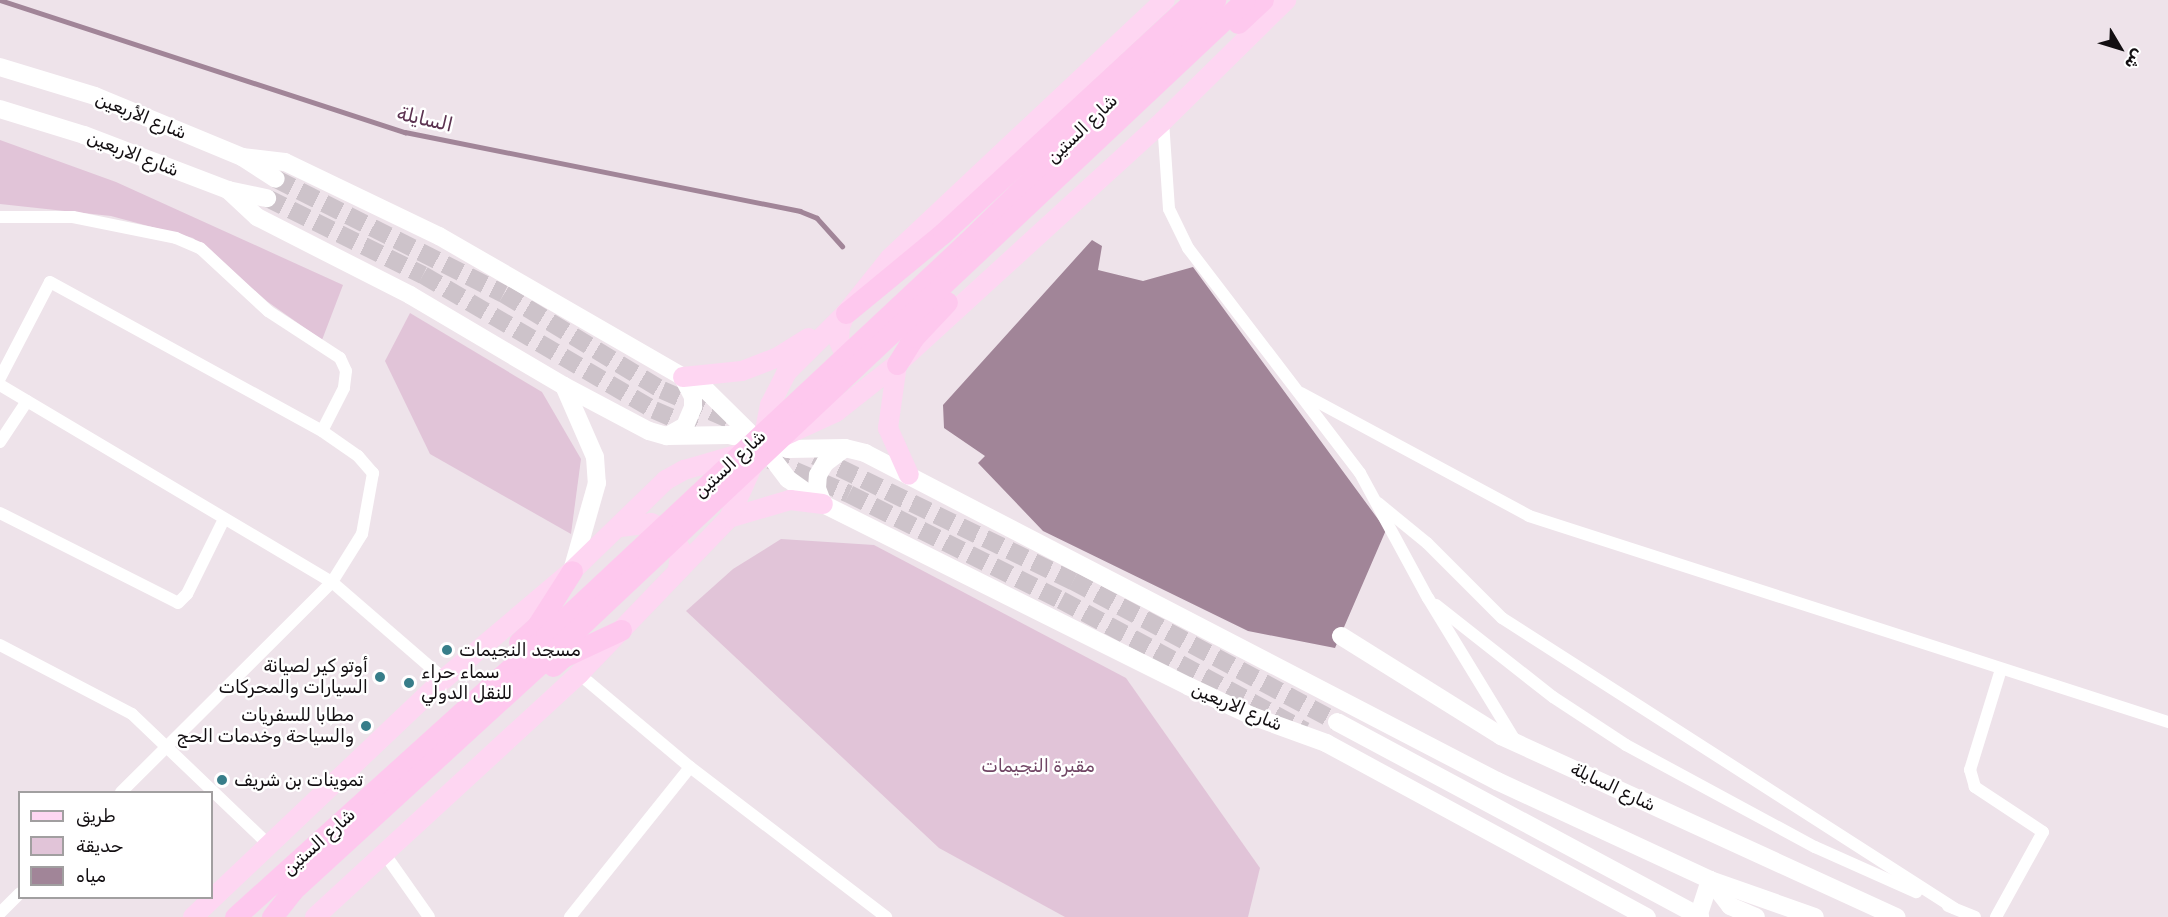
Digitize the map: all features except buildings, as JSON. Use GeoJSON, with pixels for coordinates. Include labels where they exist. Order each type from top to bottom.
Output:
{"type":"FeatureCollection","features":[{"type":"Feature","properties":{"kind":"highway"},"geometry":{"type":"LineString","coordinates":[[846,313],[944,233],[1195,0]]}},
{"type":"Feature","properties":{"kind":"highway","name":"شارع الستين"},"geometry":{"type":"LineString","coordinates":[[280,895],[546,636],[967,242],[1215,0]]}},
{"type":"Feature","properties":{"kind":"highway","name":"شارع الستين"},"geometry":{"type":"LineString","coordinates":[[235,917],[280,895],[566,640],[1245,0]]}},
{"type":"Feature","properties":{"kind":"highway"},"geometry":{"type":"LineString","coordinates":[[897,364],[936,312],[1263,0]]}},
{"type":"Feature","properties":{"kind":"highway"},"geometry":{"type":"LineString","coordinates":[[572,571],[537,626],[275,871],[280,895],[304,898],[563,657],[621,630]]}},
{"type":"Feature","properties":{"kind":"main road"},"geometry":{"type":"LineString","coordinates":[[315,917],[579,674],[729,518],[762,445],[770,405],[779,383],[846,313],[890,258],[1165,0]]}},
{"type":"Feature","properties":{"kind":"main road"},"geometry":{"type":"LineString","coordinates":[[846,313],[840,326],[839,341],[845,355],[856,364],[870,369],[897,364],[1163,121],[1286,0]]}},
{"type":"Feature","properties":{"kind":"main road","name":"شارع الأربعين"},"geometry":{"type":"LineString","coordinates":[[0,67],[95,96],[242,157],[276,179]]}},
{"type":"Feature","properties":{"kind":"main road","name":"شارع الاربعين"},"geometry":{"type":"LineString","coordinates":[[0,109],[84,135],[228,190],[267,198]]}},
{"type":"Feature","properties":{"kind":"main road","name":"شارع الاربعين"},"geometry":{"type":"LineString","coordinates":[[242,157],[285,162],[439,236],[683,377],[722,403],[762,445],[788,479],[823,504],[1198,691],[1252,716],[1326,743],[1647,917]]}},
{"type":"Feature","properties":{"kind":"main road"},"geometry":{"type":"LineString","coordinates":[[228,190],[257,217],[410,295],[564,386],[649,431],[667,436],[729,435],[762,445],[845,448],[909,475],[1474,769],[1710,879],[1815,917]]}},
{"type":"Feature","properties":{"kind":"main road"},"geometry":{"type":"LineString","coordinates":[[667,436],[685,426],[693,407],[693,397],[683,377],[723,375],[761,365],[796,347],[846,313]]}},
{"type":"Feature","properties":{"kind":"main road"},"geometry":{"type":"LineString","coordinates":[[897,364],[888,428],[909,475]]}},
{"type":"Feature","properties":{"kind":"main road","name":"شارع الستين"},"geometry":{"type":"LineString","coordinates":[[213,898],[444,679],[572,571],[666,480],[684,470],[762,445],[836,412],[897,364]]}},
{"type":"Feature","properties":{"kind":"main road"},"geometry":{"type":"LineString","coordinates":[[564,386],[596,457],[597,483],[572,571]]}},
{"type":"Feature","properties":{"kind":"main road"},"geometry":{"type":"LineString","coordinates":[[729,518],[790,500],[823,504],[817,488],[818,475],[825,463],[845,448]]}},
{"type":"Feature","properties":{"kind":"main road"},"geometry":{"type":"LineString","coordinates":[[620,527],[651,523],[671,532],[681,550],[678,569]]}},
{"type":"Feature","properties":{"kind":"main road","name":"شارع السايلة"},"geometry":{"type":"LineString","coordinates":[[1341,636],[1516,743],[1882,915]]}},
{"type":"Feature","properties":{"kind":"main road"},"geometry":{"type":"LineString","coordinates":[[1474,769],[1442,760],[1371,729],[1337,722],[1699,917],[1710,879]]}},
{"type":"Feature","properties":{"kind":"main road"},"geometry":{"type":"LineString","coordinates":[[1710,879],[1730,906],[1756,917]]}},
{"type":"Feature","properties":{"kind":"main road","name":"شارع الستين"},"geometry":{"type":"LineString","coordinates":[[193,917],[212,899]]}},
{"type":"Feature","properties":{"kind":"street"},"geometry":{"type":"LineString","coordinates":[[1163,121],[1169,209],[1188,248],[1360,473],[1428,598],[1516,743]]}},
{"type":"Feature","properties":{"kind":"street"},"geometry":{"type":"LineString","coordinates":[[0,217],[73,217],[176,238],[200,248],[268,311],[340,358],[346,372],[344,388],[322,431]]}},
{"type":"Feature","properties":{"kind":"street"},"geometry":{"type":"LineString","coordinates":[[0,378],[50,282],[322,431],[358,456],[373,473],[362,534],[332,582],[122,791]]}},
{"type":"Feature","properties":{"kind":"street"},"geometry":{"type":"LineString","coordinates":[[0,385],[223,521],[332,582],[444,679]]}},
{"type":"Feature","properties":{"kind":"street"},"geometry":{"type":"LineString","coordinates":[[1301,393],[1529,516],[2168,722]]}},
{"type":"Feature","properties":{"kind":"street"},"geometry":{"type":"LineString","coordinates":[[0,442],[27,401]]}},
{"type":"Feature","properties":{"kind":"street"},"geometry":{"type":"LineString","coordinates":[[1375,501],[1426,543],[1502,618],[1954,908]]}},
{"type":"Feature","properties":{"kind":"street"},"geometry":{"type":"LineString","coordinates":[[0,513],[178,603],[187,594],[223,521]]}},
{"type":"Feature","properties":{"kind":"street"},"geometry":{"type":"LineString","coordinates":[[1428,598],[1553,697],[1626,745],[1815,847],[1976,917]]}},
{"type":"Feature","properties":{"kind":"street"},"geometry":{"type":"LineString","coordinates":[[0,645],[132,714],[168,745],[269,845]]}},
{"type":"Feature","properties":{"kind":"street"},"geometry":{"type":"LineString","coordinates":[[1996,917],[2043,832],[1975,787],[1970,770],[2001,669]]}},
{"type":"Feature","properties":{"kind":"street"},"geometry":{"type":"LineString","coordinates":[[579,674],[690,767],[885,917]]}},
{"type":"Feature","properties":{"kind":"street"},"geometry":{"type":"LineString","coordinates":[[570,917],[690,767]]}},
{"type":"Feature","properties":{"kind":"street"},"geometry":{"type":"LineString","coordinates":[[384,853],[429,917]]}},
{"type":"Feature","properties":{"kind":"street"},"geometry":{"type":"LineString","coordinates":[[0,913],[18,895]]}},
{"type":"Feature","properties":{"kind":"green space"},"geometry":{"type":"Polygon","coordinates":[[[0,140],[116,182],[343,285],[322,340],[268,302],[193,238],[111,216],[0,204],[0,140]]]}},
{"type":"Feature","properties":{"kind":"green space"},"geometry":{"type":"Polygon","coordinates":[[[410,313],[542,392],[581,459],[571,534],[430,454],[385,361],[410,313]]]}},
{"type":"Feature","properties":{"kind":"green space","name":"مقبرة النجيمات"},"geometry":{"type":"Polygon","coordinates":[[[781,539],[874,545],[1126,678],[1260,868],[1248,917],[1065,917],[939,848],[686,611],[733,569],[781,539]]]}},
{"type":"Feature","properties":{"kind":"water"},"geometry":{"type":"Polygon","coordinates":[[[1092,240],[1102,246],[1098,270],[1143,281],[1193,267],[1386,530],[1335,648],[1248,631],[1043,531],[978,463],[985,456],[944,428],[943,405],[1092,240]]]}},
{"type":"Feature","properties":{"kind":"waterway","name":"السايلة"},"geometry":{"type":"LineString","coordinates":[[0,0],[405,132],[800,211],[817,218],[842,246]]}},
{"type":"Feature","properties":{"kind":"tunnel"},"geometry":{"type":"LineString","coordinates":[[276,179],[504,294],[662,390],[740,424]]}},
{"type":"Feature","properties":{"kind":"tunnel"},"geometry":{"type":"LineString","coordinates":[[267,198],[423,275],[654,410],[698,429]]}},
{"type":"Feature","properties":{"kind":"tunnel"},"geometry":{"type":"LineString","coordinates":[[815,456],[1073,581],[1337,722]]}},
{"type":"Feature","properties":{"kind":"tunnel"},"geometry":{"type":"LineString","coordinates":[[770,460],[849,494],[1061,600],[1305,731]]}},
{"type":"Feature","properties":{"kind":"place","name":"مسجد النجيمات"},"geometry":{"type":"Point","coordinates":[447,650]}},
{"type":"Feature","properties":{"kind":"place","name":"أوتو كير لصيانة السيارات والمحركات"},"geometry":{"type":"Point","coordinates":[380,677]}},
{"type":"Feature","properties":{"kind":"place","name":"سماء حراء للنقل الدولي"},"geometry":{"type":"Point","coordinates":[409,683]}},
{"type":"Feature","properties":{"kind":"place","name":"مطابا للسفريات والسياحة وخدمات الحج"},"geometry":{"type":"Point","coordinates":[366,726]}},
{"type":"Feature","properties":{"kind":"place","name":"تموينات بن شريف"},"geometry":{"type":"Point","coordinates":[222,780]}}]}
